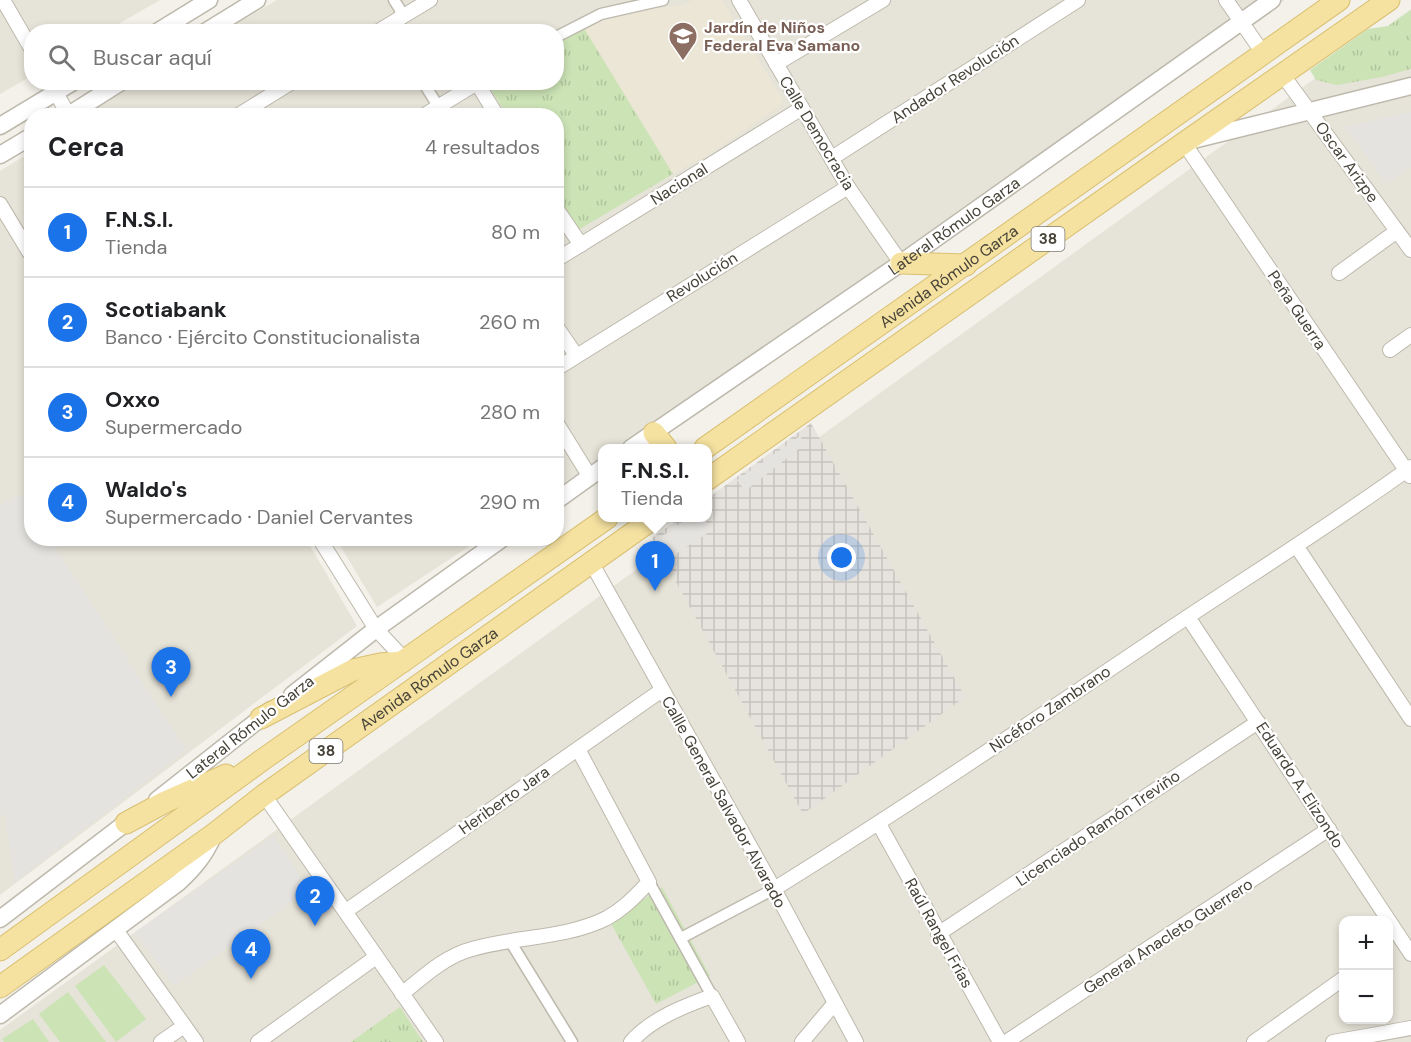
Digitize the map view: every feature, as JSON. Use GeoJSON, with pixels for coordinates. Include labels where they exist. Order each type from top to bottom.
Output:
{"type":"FeatureCollection","features":[{"type":"Feature","properties":{"kind":"main road","name":"Avenida Rómulo Garza"},"geometry":{"type":"LineString","coordinates":[[711,444],[1339,0]]}},
{"type":"Feature","properties":{"kind":"main road","name":"Avenida Rómulo Garza"},"geometry":{"type":"LineString","coordinates":[[712,476],[1389,0]]}},
{"type":"Feature","properties":{"kind":"main road"},"geometry":{"type":"LineString","coordinates":[[901,263],[966,265]]}},
{"type":"Feature","properties":{"kind":"main road","name":"Avenida Rómulo Garza"},"geometry":{"type":"LineString","coordinates":[[0,950],[265,758],[601,522]]}},
{"type":"Feature","properties":{"kind":"main road","name":"Avenida Rómulo Garza"},"geometry":{"type":"LineString","coordinates":[[0,987],[214,834],[264,795],[648,522]]}},
{"type":"Feature","properties":{"kind":"main road"},"geometry":{"type":"LineString","coordinates":[[261,718],[353,670],[404,661]]}},
{"type":"Feature","properties":{"kind":"main road"},"geometry":{"type":"LineString","coordinates":[[126,823],[165,802],[265,758]]}},
{"type":"Feature","properties":{"kind":"street"},"geometry":{"type":"LineString","coordinates":[[3,0],[24,36]]}},
{"type":"Feature","properties":{"kind":"street"},"geometry":{"type":"LineString","coordinates":[[170,24],[209,0]]}},
{"type":"Feature","properties":{"kind":"street"},"geometry":{"type":"LineString","coordinates":[[218,24],[257,0]]}},
{"type":"Feature","properties":{"kind":"street"},"geometry":{"type":"LineString","coordinates":[[394,0],[400,11],[395,24]]}},
{"type":"Feature","properties":{"kind":"street"},"geometry":{"type":"LineString","coordinates":[[396,24],[430,0]]}},
{"type":"Feature","properties":{"kind":"street"},"geometry":{"type":"LineString","coordinates":[[564,34],[601,14],[663,0]]}},
{"type":"Feature","properties":{"kind":"street","name":"Calle Democracia"},"geometry":{"type":"LineString","coordinates":[[739,0],[848,187],[901,263]]}},
{"type":"Feature","properties":{"kind":"street"},"geometry":{"type":"LineString","coordinates":[[776,64],[883,0]]}},
{"type":"Feature","properties":{"kind":"street","name":"Andador Revolución"},"geometry":{"type":"LineString","coordinates":[[832,158],[1078,0]]}},
{"type":"Feature","properties":{"kind":"street"},"geometry":{"type":"LineString","coordinates":[[1226,0],[1263,53]]}},
{"type":"Feature","properties":{"kind":"street","name":"Lateral Rómulo Garza"},"geometry":{"type":"LineString","coordinates":[[660,441],[901,263],[1272,0]]}},
{"type":"Feature","properties":{"kind":"street","name":"Oscar Arizpe"},"geometry":{"type":"LineString","coordinates":[[1282,74],[1411,250]]}},
{"type":"Feature","properties":{"kind":"street","name":"Avenida Rómulo Garza"},"geometry":{"type":"LineString","coordinates":[[1184,143],[1411,86]]}},
{"type":"Feature","properties":{"kind":"street"},"geometry":{"type":"LineString","coordinates":[[25,108],[50,90]]}},
{"type":"Feature","properties":{"kind":"street"},"geometry":{"type":"LineString","coordinates":[[54,90],[64,108]]}},
{"type":"Feature","properties":{"kind":"street"},"geometry":{"type":"LineString","coordinates":[[79,108],[108,90]]}},
{"type":"Feature","properties":{"kind":"street"},"geometry":{"type":"LineString","coordinates":[[250,108],[279,90]]}},
{"type":"Feature","properties":{"kind":"street"},"geometry":{"type":"LineString","coordinates":[[428,90],[438,106]]}},
{"type":"Feature","properties":{"kind":"street"},"geometry":{"type":"LineString","coordinates":[[435,108],[466,90]]}},
{"type":"Feature","properties":{"kind":"street"},"geometry":{"type":"LineString","coordinates":[[482,90],[492,108]]}},
{"type":"Feature","properties":{"kind":"street","name":"Nacional"},"geometry":{"type":"LineString","coordinates":[[564,255],[802,108]]}},
{"type":"Feature","properties":{"kind":"street"},"geometry":{"type":"LineString","coordinates":[[0,126],[24,109]]}},
{"type":"Feature","properties":{"kind":"street"},"geometry":{"type":"LineString","coordinates":[[0,155],[24,141]]}},
{"type":"Feature","properties":{"kind":"street","name":"Peña Guerra"},"geometry":{"type":"LineString","coordinates":[[1184,143],[1409,472]]}},
{"type":"Feature","properties":{"kind":"street","name":"Revolución"},"geometry":{"type":"LineString","coordinates":[[564,363],[848,187]]}},
{"type":"Feature","properties":{"kind":"street"},"geometry":{"type":"LineString","coordinates":[[0,204],[24,244]]}},
{"type":"Feature","properties":{"kind":"street"},"geometry":{"type":"LineString","coordinates":[[564,220],[581,245]]}},
{"type":"Feature","properties":{"kind":"street"},"geometry":{"type":"LineString","coordinates":[[1339,273],[1397,231]]}},
{"type":"Feature","properties":{"kind":"street"},"geometry":{"type":"LineString","coordinates":[[1390,350],[1411,335]]}},
{"type":"Feature","properties":{"kind":"street"},"geometry":{"type":"LineString","coordinates":[[564,338],[576,355]]}},
{"type":"Feature","properties":{"kind":"street"},"geometry":{"type":"LineString","coordinates":[[564,432],[596,473],[564,495]]}},
{"type":"Feature","properties":{"kind":"street","name":"Nicéforo Zambrano"},"geometry":{"type":"LineString","coordinates":[[681,938],[774,889],[879,824],[1409,472]]}},
{"type":"Feature","properties":{"kind":"street"},"geometry":{"type":"LineString","coordinates":[[324,546],[376,629],[404,661]]}},
{"type":"Feature","properties":{"kind":"street","name":"Lateral Rómulo Garza"},"geometry":{"type":"LineString","coordinates":[[0,919],[376,629],[492,546]]}},
{"type":"Feature","properties":{"kind":"street"},"geometry":{"type":"LineString","coordinates":[[1297,547],[1411,719]]}},
{"type":"Feature","properties":{"kind":"street","name":"Callle General Salvador Alvarado"},"geometry":{"type":"LineString","coordinates":[[591,562],[774,889],[856,1042]]}},
{"type":"Feature","properties":{"kind":"street","name":"Eduardo A. Elizondo"},"geometry":{"type":"LineString","coordinates":[[1188,617],[1411,954]]}},
{"type":"Feature","properties":{"kind":"street","name":"Heriberto Jara"},"geometry":{"type":"LineString","coordinates":[[346,911],[662,690]]}},
{"type":"Feature","properties":{"kind":"street","name":"Licenciado Ramón Treviño"},"geometry":{"type":"LineString","coordinates":[[939,934],[1258,722]]}},
{"type":"Feature","properties":{"kind":"street"},"geometry":{"type":"LineString","coordinates":[[578,749],[738,1042]]}},
{"type":"Feature","properties":{"kind":"street"},"geometry":{"type":"LineString","coordinates":[[264,795],[436,1042]]}},
{"type":"Feature","properties":{"kind":"street","name":"Raúl Rangel Frías"},"geometry":{"type":"LineString","coordinates":[[879,824],[1000,1042]]}},
{"type":"Feature","properties":{"kind":"street","name":"General Anacleto Guerrero"},"geometry":{"type":"LineString","coordinates":[[1006,1042],[1329,829]]}},
{"type":"Feature","properties":{"kind":"street"},"geometry":{"type":"LineString","coordinates":[[0,1015],[179,882],[199,863],[207,852],[214,834]]}},
{"type":"Feature","properties":{"kind":"street"},"geometry":{"type":"LineString","coordinates":[[402,994],[457,954],[471,949],[559,933],[598,922],[623,907],[649,882]]}},
{"type":"Feature","properties":{"kind":"street"},"geometry":{"type":"LineString","coordinates":[[116,930],[196,1042]]}},
{"type":"Feature","properties":{"kind":"street"},"geometry":{"type":"LineString","coordinates":[[1393,943],[1400,937]]}},
{"type":"Feature","properties":{"kind":"street"},"geometry":{"type":"LineString","coordinates":[[510,941],[572,1042]]}},
{"type":"Feature","properties":{"kind":"street"},"geometry":{"type":"LineString","coordinates":[[258,1042],[376,957]]}},
{"type":"Feature","properties":{"kind":"street"},"geometry":{"type":"LineString","coordinates":[[1254,1042],[1339,982]]}},
{"type":"Feature","properties":{"kind":"street"},"geometry":{"type":"LineString","coordinates":[[631,1042],[672,1013],[712,996]]}},
{"type":"Feature","properties":{"kind":"street"},"geometry":{"type":"LineString","coordinates":[[802,1042],[834,1004]]}},
{"type":"Feature","properties":{"kind":"street"},"geometry":{"type":"LineString","coordinates":[[161,1042],[184,1026]]}},
{"type":"Feature","properties":{"kind":"street"},"geometry":{"type":"LineString","coordinates":[[1333,1042],[1411,1028]]}},
{"type":"Feature","properties":{"kind":"shaded area"},"geometry":{"type":"Polygon","coordinates":[[[0,0],[160,0],[118,24],[24,24],[24,80],[0,94],[0,0]]]}},
{"type":"Feature","properties":{"kind":"shaded area"},"geometry":{"type":"Polygon","coordinates":[[[277,0],[1285,0],[621,444],[598,444],[598,460],[564,483],[564,108],[95,108],[126,90],[564,90],[564,24],[236,24],[277,0]]]}},
{"type":"Feature","properties":{"kind":"shaded area","name":"Jardín de Niños Federal Eva Samano"},"geometry":{"type":"Polygon","coordinates":[[[692,0],[722,0],[783,100],[781,105],[713,152],[673,174],[582,25],[601,15],[684,5],[692,0]]]}},
{"type":"Feature","properties":{"kind":"shaded area"},"geometry":{"type":"Polygon","coordinates":[[[1411,9],[1411,1042],[0,1042],[0,1030],[702,522],[712,522],[712,515],[1411,9]]]}},
{"type":"Feature","properties":{"kind":"shaded area"},"geometry":{"type":"Polygon","coordinates":[[[1411,112],[1411,167],[1386,183],[1345,127],[1411,112]]]}},
{"type":"Feature","properties":{"kind":"shaded area"},"geometry":{"type":"Polygon","coordinates":[[[24,156],[24,546],[310,546],[357,626],[0,895],[0,171],[24,156]]]}},
{"type":"Feature","properties":{"kind":"shaded area"},"geometry":{"type":"Polygon","coordinates":[[[811,423],[965,697],[803,814],[652,538],[674,522],[712,522],[712,495],[811,423]]]}},
{"type":"Feature","properties":{"kind":"shaded area"},"geometry":{"type":"Polygon","coordinates":[[[800,436],[805,444],[745,491],[737,480],[800,436]]]}},
{"type":"Feature","properties":{"kind":"shaded area"},"geometry":{"type":"Polygon","coordinates":[[[21,494],[24,499],[24,546],[55,546],[186,750],[15,882],[5,815],[0,815],[0,505],[21,494]]]}},
{"type":"Feature","properties":{"kind":"shaded area"},"geometry":{"type":"Polygon","coordinates":[[[682,522],[706,522],[711,531],[668,559],[658,539],[682,522]]]}},
{"type":"Feature","properties":{"kind":"shaded area"},"geometry":{"type":"Polygon","coordinates":[[[340,546],[469,546],[377,607],[340,546]]]}},
{"type":"Feature","properties":{"kind":"shaded area"},"geometry":{"type":"Polygon","coordinates":[[[274,836],[309,889],[174,986],[135,932],[274,836]]]}},
{"type":"Feature","properties":{"kind":"green space"},"geometry":{"type":"Polygon","coordinates":[[[1411,10],[1411,69],[1337,85],[1316,80],[1310,70],[1368,29],[1388,26],[1411,10]]]}},
{"type":"Feature","properties":{"kind":"green space"},"geometry":{"type":"Polygon","coordinates":[[[582,25],[673,174],[578,230],[564,207],[564,108],[503,108],[491,90],[564,90],[564,36],[582,25]]]}},
{"type":"Feature","properties":{"kind":"green space"},"geometry":{"type":"Polygon","coordinates":[[[662,887],[710,976],[656,1004],[610,922],[662,887]]]}},
{"type":"Feature","properties":{"kind":"green space"},"geometry":{"type":"Polygon","coordinates":[[[104,965],[146,1019],[116,1042],[75,986],[104,965]]]}},
{"type":"Feature","properties":{"kind":"green space"},"geometry":{"type":"Polygon","coordinates":[[[68,992],[106,1042],[60,1042],[39,1014],[68,992]]]}},
{"type":"Feature","properties":{"kind":"green space"},"geometry":{"type":"Polygon","coordinates":[[[400,1007],[423,1042],[351,1042],[400,1007]]]}},
{"type":"Feature","properties":{"kind":"green space"},"geometry":{"type":"Polygon","coordinates":[[[33,1019],[49,1042],[4,1042],[2,1039],[33,1019]]]}},
{"type":"Feature","properties":{"kind":"place","name":"Jardín de Niños Federal Eva Samano"},"geometry":{"type":"Point","coordinates":[683,62]}},
{"type":"Feature","properties":{"kind":"place","name":"F.N.S.I."},"geometry":{"type":"Point","coordinates":[655,591]}},
{"type":"Feature","properties":{"kind":"place","name":"Oxxo"},"geometry":{"type":"Point","coordinates":[171,697]}},
{"type":"Feature","properties":{"kind":"place","name":"Scotiabank"},"geometry":{"type":"Point","coordinates":[315,926]}},
{"type":"Feature","properties":{"kind":"place","name":"Waldo's"},"geometry":{"type":"Point","coordinates":[251,979]}}]}
